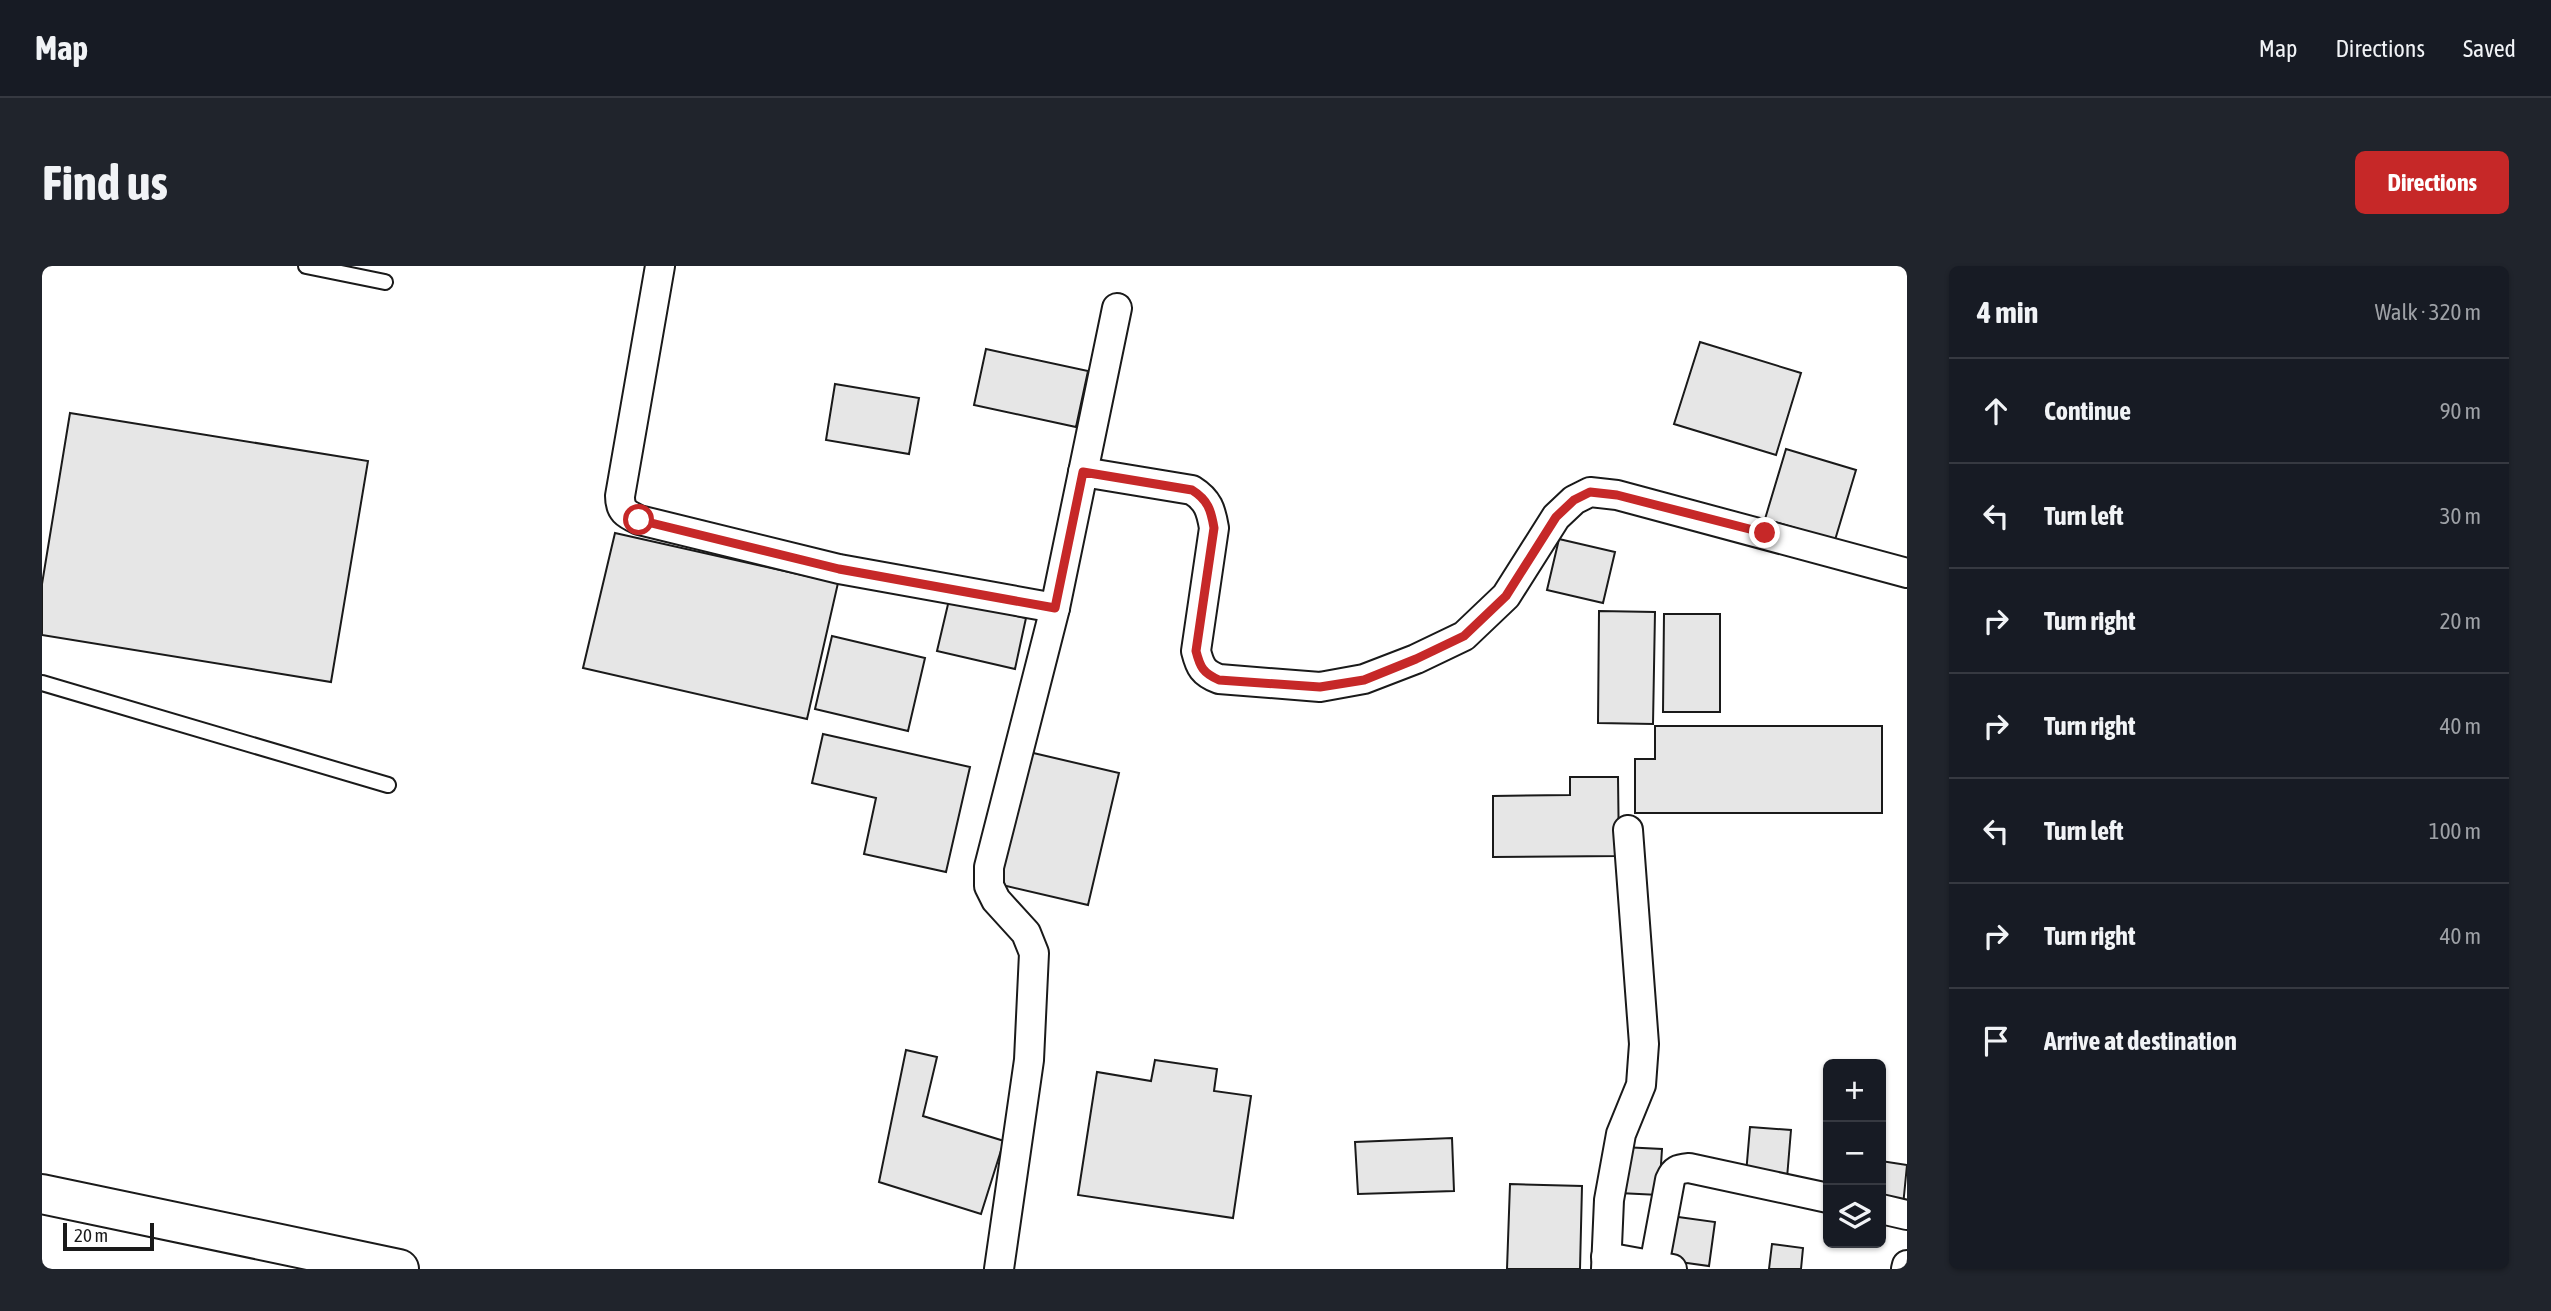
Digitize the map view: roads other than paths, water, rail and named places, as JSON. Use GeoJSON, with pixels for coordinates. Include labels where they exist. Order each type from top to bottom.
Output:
{"type":"FeatureCollection","features":[{"type":"Feature","properties":{"kind":"main road"},"geometry":{"type":"LineString","coordinates":[[42,1194],[399,1269]]}},
{"type":"Feature","properties":{"kind":"street"},"geometry":{"type":"LineString","coordinates":[[660,266],[620,496],[620,506],[625,514],[639,520],[839,569],[1055,608]]}},
{"type":"Feature","properties":{"kind":"street"},"geometry":{"type":"LineString","coordinates":[[999,1269],[1029,1060],[1034,953],[1026,933],[996,900],[989,886],[989,867],[1055,608],[1116,309]]}},
{"type":"Feature","properties":{"kind":"street"},"geometry":{"type":"LineString","coordinates":[[1083,472],[1192,490],[1202,497],[1211,509],[1214,528],[1196,651],[1200,666],[1208,675],[1219,680],[1320,687],[1364,680],[1464,636],[1506,596],[1556,517],[1574,500],[1590,492],[1617,495],[1907,573]]}},
{"type":"Feature","properties":{"kind":"street"},"geometry":{"type":"LineString","coordinates":[[1628,830],[1644,1044],[1641,1085],[1621,1134],[1609,1200],[1606,1263],[1663,1267],[1670,1180],[1673,1172],[1679,1168],[1823,1197]]}},
{"type":"Feature","properties":{"kind":"street"},"geometry":{"type":"LineString","coordinates":[[1886,1210],[1907,1215]]}},
{"type":"Feature","properties":{"kind":"lane"},"geometry":{"type":"LineString","coordinates":[[306,266],[385,282]]}},
{"type":"Feature","properties":{"kind":"lane"},"geometry":{"type":"LineString","coordinates":[[42,684],[388,785]]}}]}
